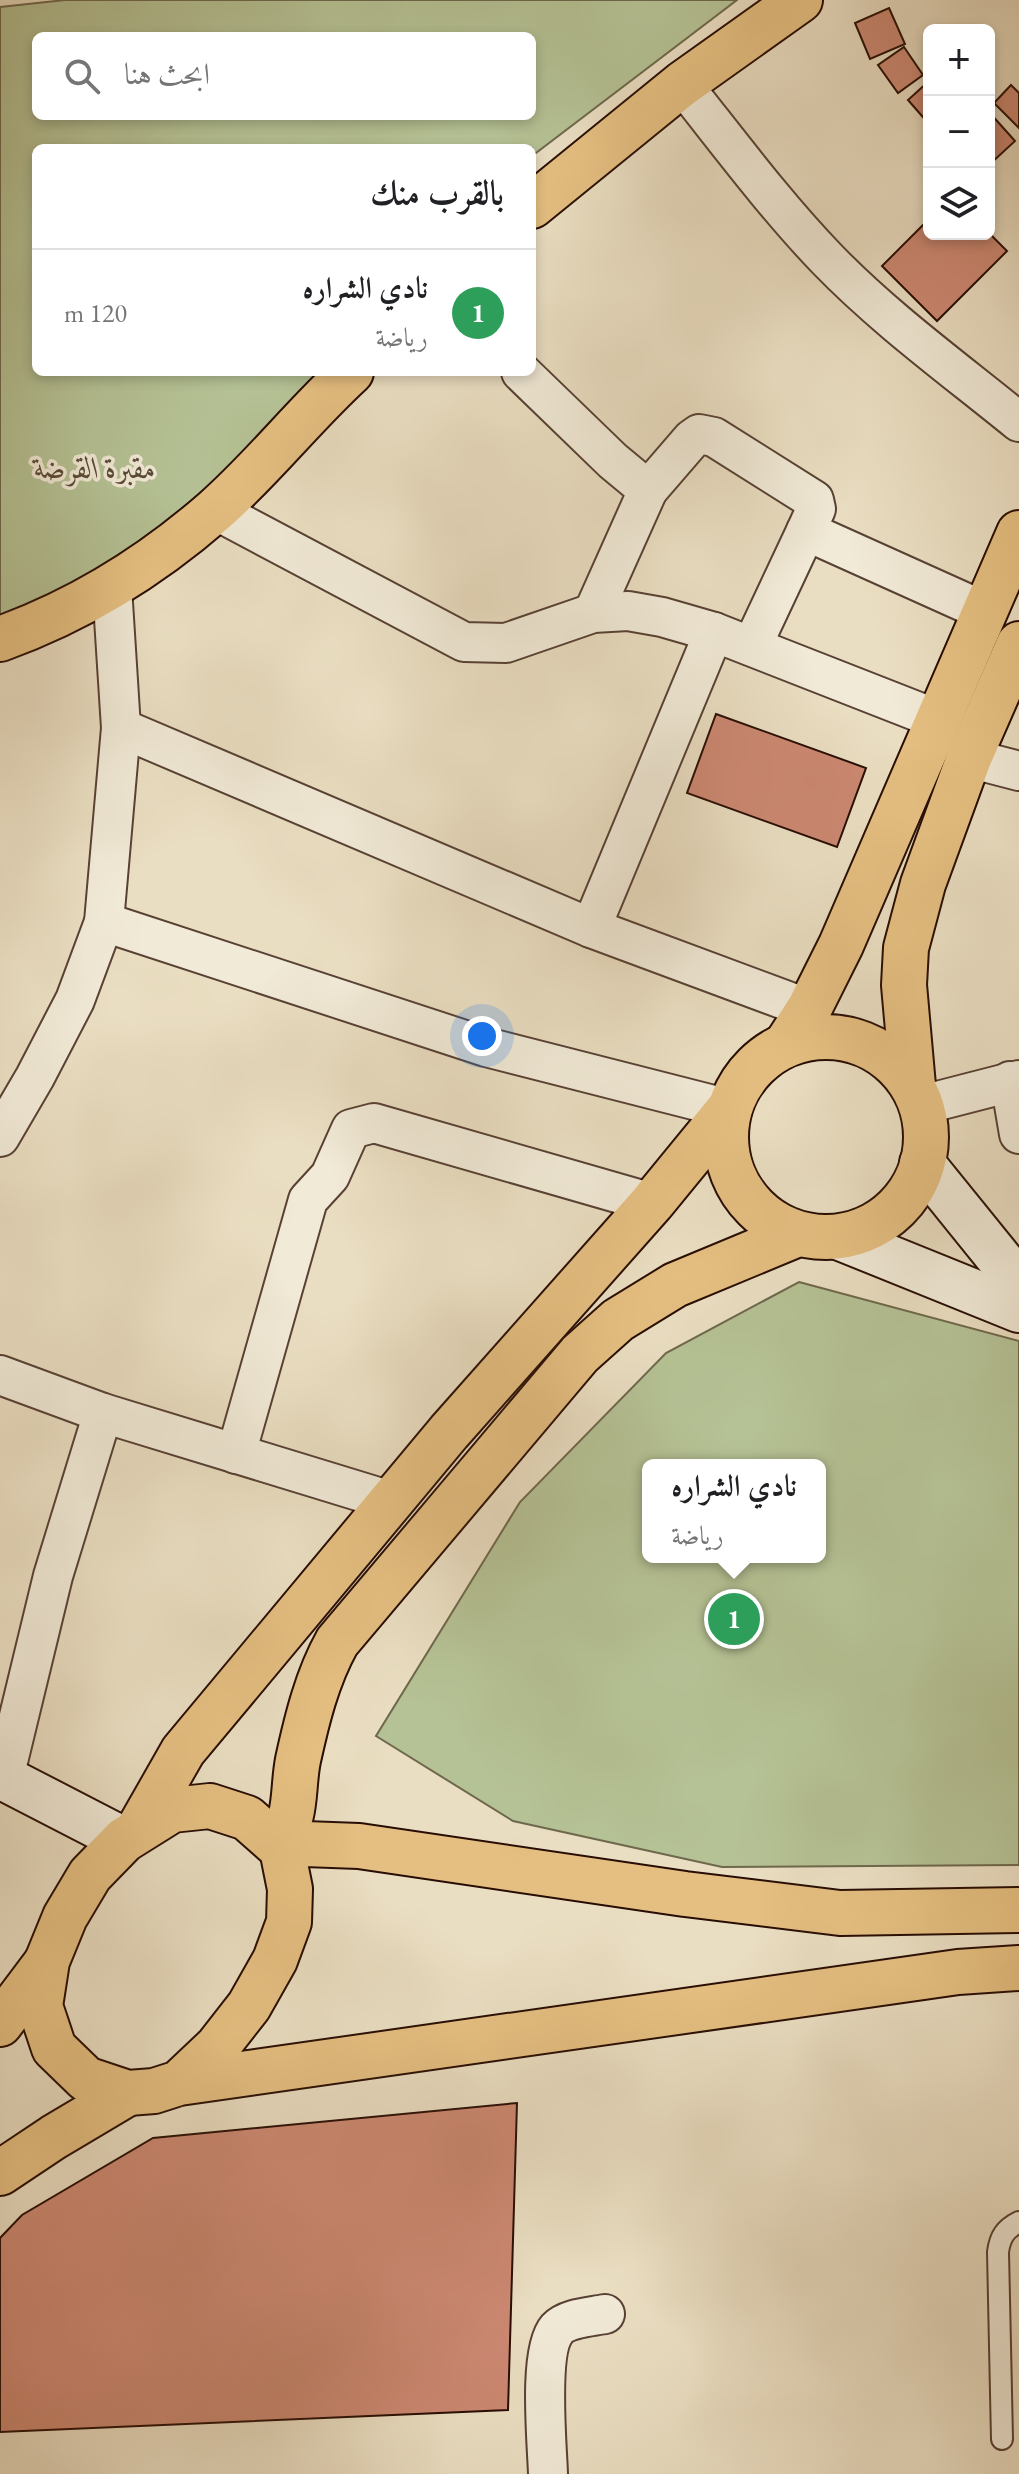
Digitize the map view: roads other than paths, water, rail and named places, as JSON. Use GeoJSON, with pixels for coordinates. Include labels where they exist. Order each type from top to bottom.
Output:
{"type":"FeatureCollection","features":[{"type":"Feature","properties":{"kind":"main road"},"geometry":{"type":"LineString","coordinates":[[536,203],[682,84],[800,0]]}},
{"type":"Feature","properties":{"kind":"main road"},"geometry":{"type":"LineString","coordinates":[[0,639],[36,626],[112,587],[161,553],[215,510],[347,376]]}},
{"type":"Feature","properties":{"kind":"main road"},"geometry":{"type":"LineString","coordinates":[[131,1835],[183,1751],[391,1501],[652,1203],[729,1109],[742,1082],[798,1026],[841,945],[1019,533]]}},
{"type":"Feature","properties":{"kind":"main road"},"geometry":{"type":"LineString","coordinates":[[279,1846],[290,1823],[297,1764],[322,1668],[337,1642],[580,1354],[618,1320],[675,1285],[818,1235],[866,1229],[891,1213],[910,1190],[922,1163],[926,1134],[917,1096],[904,985],[906,948],[923,884],[969,758],[1019,644]]}},
{"type":"Feature","properties":{"kind":"main road"},"geometry":{"type":"LineString","coordinates":[[798,1026],[815,1036],[845,1038],[872,1047],[896,1064],[917,1096]]}},
{"type":"Feature","properties":{"kind":"main road"},"geometry":{"type":"LineString","coordinates":[[729,1109],[725,1136],[728,1162],[737,1186],[754,1207],[774,1224],[818,1235]]}},
{"type":"Feature","properties":{"kind":"main road"},"geometry":{"type":"LineString","coordinates":[[179,2083],[217,2047],[249,2006],[275,1960],[289,1922],[290,1889],[279,1846],[247,1818],[210,1806],[172,1810],[131,1835],[90,1875],[65,1917],[47,1961],[40,2006],[54,2048],[86,2079],[128,2093],[154,2091],[179,2083],[958,1972],[1019,1968]]}},
{"type":"Feature","properties":{"kind":"main road"},"geometry":{"type":"LineString","coordinates":[[279,1846],[359,1846],[685,1894],[840,1913],[1019,1910]]}},
{"type":"Feature","properties":{"kind":"main road"},"geometry":{"type":"LineString","coordinates":[[2,2016],[47,1961]]}},
{"type":"Feature","properties":{"kind":"main road"},"geometry":{"type":"LineString","coordinates":[[0,2173],[128,2093]]}},
{"type":"Feature","properties":{"kind":"street"},"geometry":{"type":"LineString","coordinates":[[682,84],[799,229],[829,260],[919,341],[1019,422]]}},
{"type":"Feature","properties":{"kind":"street"},"geometry":{"type":"LineString","coordinates":[[525,376],[613,461],[648,490]]}},
{"type":"Feature","properties":{"kind":"street"},"geometry":{"type":"LineString","coordinates":[[593,613],[648,490],[692,439],[699,434],[714,437],[814,500],[816,509],[752,646]]}},
{"type":"Feature","properties":{"kind":"street"},"geometry":{"type":"LineString","coordinates":[[215,510],[464,642],[506,643],[593,613],[628,611],[714,632],[939,720]]}},
{"type":"Feature","properties":{"kind":"street"},"geometry":{"type":"LineString","coordinates":[[806,531],[986,612]]}},
{"type":"Feature","properties":{"kind":"street"},"geometry":{"type":"LineString","coordinates":[[0,1137],[75,1000],[104,922],[121,728],[112,587]]}},
{"type":"Feature","properties":{"kind":"street"},"geometry":{"type":"LineString","coordinates":[[591,928],[714,632]]}},
{"type":"Feature","properties":{"kind":"street"},"geometry":{"type":"LineString","coordinates":[[121,728],[591,928],[798,1026]]}},
{"type":"Feature","properties":{"kind":"street"},"geometry":{"type":"LineString","coordinates":[[969,758],[1019,771]]}},
{"type":"Feature","properties":{"kind":"street"},"geometry":{"type":"LineString","coordinates":[[104,922],[486,1047],[729,1109]]}},
{"type":"Feature","properties":{"kind":"street"},"geometry":{"type":"LineString","coordinates":[[917,1096],[1014,1080],[1019,1134]]}},
{"type":"Feature","properties":{"kind":"street"},"geometry":{"type":"LineString","coordinates":[[236,1454],[308,1200],[330,1176],[343,1140],[351,1129],[374,1123],[652,1203]]}},
{"type":"Feature","properties":{"kind":"street"},"geometry":{"type":"LineString","coordinates":[[922,1163],[1019,1283]]}},
{"type":"Feature","properties":{"kind":"street"},"geometry":{"type":"LineString","coordinates":[[818,1235],[1019,1310]]}},
{"type":"Feature","properties":{"kind":"street"},"geometry":{"type":"LineString","coordinates":[[0,1375],[103,1413],[391,1501]]}},
{"type":"Feature","properties":{"kind":"street"},"geometry":{"type":"LineString","coordinates":[[103,1413],[53,1576],[2,1777],[131,1835]]}},
{"type":"Feature","properties":{"kind":"street"},"geometry":{"type":"LineString","coordinates":[[548,2474],[545,2366],[551,2338],[566,2323],[605,2314]]}},
{"type":"Feature","properties":{"kind":"lane"},"geometry":{"type":"LineString","coordinates":[[1002,2439],[998,2252],[1007,2228],[1019,2222]]}},
{"type":"Feature","properties":{"kind":"place","name":"نادي الشراره"},"geometry":{"type":"Point","coordinates":[734,1619]}},
{"type":"Feature","properties":{"kind":"park label","name":"مقبرة القرضة"},"geometry":{"type":"Point","coordinates":[95,467]}}]}
